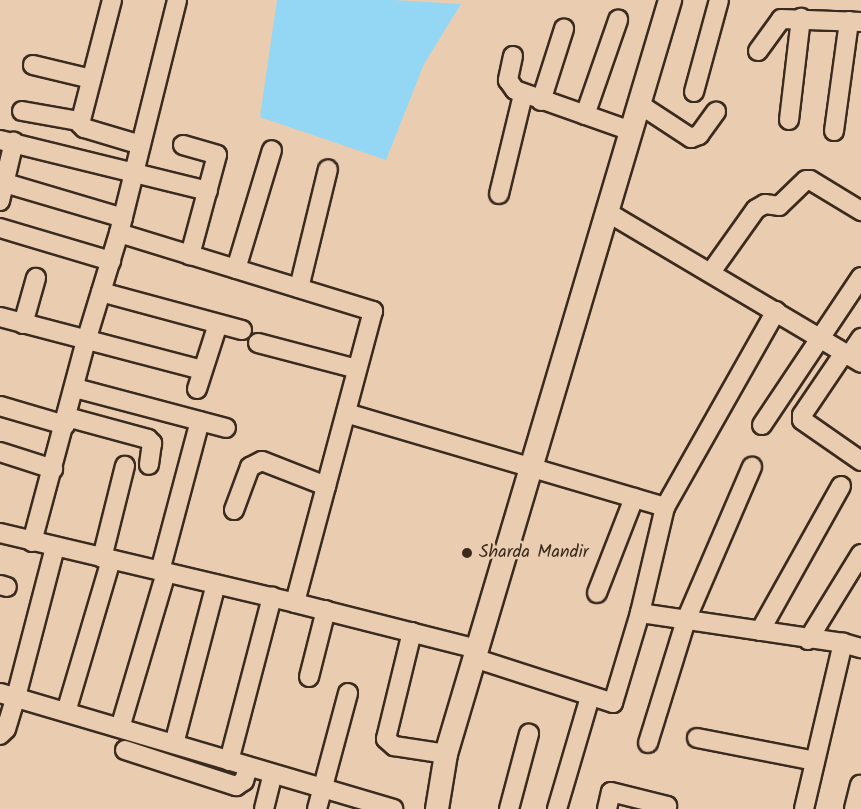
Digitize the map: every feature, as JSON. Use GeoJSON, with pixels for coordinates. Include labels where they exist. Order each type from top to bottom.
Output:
{"type":"FeatureCollection","features":[{"type":"Feature","properties":{"kind":"main road"},"geometry":{"type":"LineString","coordinates":[[437,809],[446,754],[475,653],[670,0]]}},
{"type":"Feature","properties":{"kind":"street"},"geometry":{"type":"LineString","coordinates":[[112,0],[80,121],[84,128],[141,146]]}},
{"type":"Feature","properties":{"kind":"street"},"geometry":{"type":"LineString","coordinates":[[32,542],[86,341],[121,225],[177,0]]}},
{"type":"Feature","properties":{"kind":"street"},"geometry":{"type":"LineString","coordinates":[[694,92],[719,0]]}},
{"type":"Feature","properties":{"kind":"street"},"geometry":{"type":"LineString","coordinates":[[789,120],[801,18]]}},
{"type":"Feature","properties":{"kind":"street"},"geometry":{"type":"LineString","coordinates":[[758,51],[781,19],[855,21],[834,131]]}},
{"type":"Feature","properties":{"kind":"street"},"geometry":{"type":"LineString","coordinates":[[585,115],[618,20]]}},
{"type":"Feature","properties":{"kind":"street"},"geometry":{"type":"LineString","coordinates":[[541,101],[564,29]]}},
{"type":"Feature","properties":{"kind":"street"},"geometry":{"type":"LineString","coordinates":[[513,56],[510,85],[524,95],[631,130]]}},
{"type":"Feature","properties":{"kind":"street"},"geometry":{"type":"LineString","coordinates":[[33,65],[91,79]]}},
{"type":"Feature","properties":{"kind":"street"},"geometry":{"type":"LineString","coordinates":[[499,194],[524,95]]}},
{"type":"Feature","properties":{"kind":"street"},"geometry":{"type":"LineString","coordinates":[[639,104],[692,138],[699,135],[716,112]]}},
{"type":"Feature","properties":{"kind":"street"},"geometry":{"type":"LineString","coordinates":[[22,111],[80,121]]}},
{"type":"Feature","properties":{"kind":"street"},"geometry":{"type":"LineString","coordinates":[[208,191],[7,141],[2,192],[121,225],[190,255],[373,311],[296,603]]}},
{"type":"Feature","properties":{"kind":"street"},"geometry":{"type":"LineString","coordinates":[[183,145],[217,155],[190,255]]}},
{"type":"Feature","properties":{"kind":"street"},"geometry":{"type":"LineString","coordinates":[[236,269],[272,150]]}},
{"type":"Feature","properties":{"kind":"street"},"geometry":{"type":"LineString","coordinates":[[298,288],[328,169]]}},
{"type":"Feature","properties":{"kind":"street"},"geometry":{"type":"LineString","coordinates":[[711,272],[756,209],[765,204],[779,206],[806,180],[810,180],[861,211]]}},
{"type":"Feature","properties":{"kind":"street"},"geometry":{"type":"LineString","coordinates":[[607,212],[852,357]]}},
{"type":"Feature","properties":{"kind":"street"},"geometry":{"type":"LineString","coordinates":[[0,228],[111,261]]}},
{"type":"Feature","properties":{"kind":"street"},"geometry":{"type":"LineString","coordinates":[[762,425],[861,277]]}},
{"type":"Feature","properties":{"kind":"street"},"geometry":{"type":"LineString","coordinates":[[23,324],[36,278]]}},
{"type":"Feature","properties":{"kind":"street"},"geometry":{"type":"LineString","coordinates":[[101,292],[242,330]]}},
{"type":"Feature","properties":{"kind":"street"},"geometry":{"type":"LineString","coordinates":[[0,533],[412,632],[475,653],[590,697],[613,703],[640,613],[665,507],[776,311]]}},
{"type":"Feature","properties":{"kind":"street"},"geometry":{"type":"LineString","coordinates":[[0,317],[202,370]]}},
{"type":"Feature","properties":{"kind":"street"},"geometry":{"type":"LineString","coordinates":[[197,389],[218,324]]}},
{"type":"Feature","properties":{"kind":"street"},"geometry":{"type":"LineString","coordinates":[[861,338],[852,357],[802,416],[802,420],[861,461]]}},
{"type":"Feature","properties":{"kind":"street"},"geometry":{"type":"LineString","coordinates":[[258,343],[357,369]]}},
{"type":"Feature","properties":{"kind":"street"},"geometry":{"type":"LineString","coordinates":[[75,388],[226,428]]}},
{"type":"Feature","properties":{"kind":"street"},"geometry":{"type":"LineString","coordinates":[[0,405],[148,439],[152,443],[149,465]]}},
{"type":"Feature","properties":{"kind":"street"},"geometry":{"type":"LineString","coordinates":[[346,413],[665,507]]}},
{"type":"Feature","properties":{"kind":"street"},"geometry":{"type":"LineString","coordinates":[[120,728],[163,572],[200,421]]}},
{"type":"Feature","properties":{"kind":"street"},"geometry":{"type":"LineString","coordinates":[[0,452],[53,469]]}},
{"type":"Feature","properties":{"kind":"street"},"geometry":{"type":"LineString","coordinates":[[234,510],[250,467],[262,461],[327,486]]}},
{"type":"Feature","properties":{"kind":"street"},"geometry":{"type":"LineString","coordinates":[[66,712],[107,559],[125,466]]}},
{"type":"Feature","properties":{"kind":"street"},"geometry":{"type":"LineString","coordinates":[[648,743],[686,620],[752,467]]}},
{"type":"Feature","properties":{"kind":"street"},"geometry":{"type":"LineString","coordinates":[[760,631],[841,486]]}},
{"type":"Feature","properties":{"kind":"street"},"geometry":{"type":"LineString","coordinates":[[597,593],[634,498]]}},
{"type":"Feature","properties":{"kind":"street"},"geometry":{"type":"LineString","coordinates":[[0,735],[6,729],[8,695],[55,548]]}},
{"type":"Feature","properties":{"kind":"street"},"geometry":{"type":"LineString","coordinates":[[808,640],[861,554]]}},
{"type":"Feature","properties":{"kind":"street"},"geometry":{"type":"LineString","coordinates":[[174,744],[216,584]]}},
{"type":"Feature","properties":{"kind":"street"},"geometry":{"type":"LineString","coordinates":[[229,761],[272,597]]}},
{"type":"Feature","properties":{"kind":"street"},"geometry":{"type":"LineString","coordinates":[[309,677],[326,610]]}},
{"type":"Feature","properties":{"kind":"street"},"geometry":{"type":"LineString","coordinates":[[640,613],[808,640],[854,642],[815,761],[804,809]]}},
{"type":"Feature","properties":{"kind":"street"},"geometry":{"type":"LineString","coordinates":[[412,632],[386,739],[394,746],[446,754]]}},
{"type":"Feature","properties":{"kind":"street"},"geometry":{"type":"LineString","coordinates":[[317,809],[348,693]]}},
{"type":"Feature","properties":{"kind":"street"},"geometry":{"type":"LineString","coordinates":[[8,695],[322,789],[363,805],[393,809]]}},
{"type":"Feature","properties":{"kind":"street"},"geometry":{"type":"LineString","coordinates":[[557,809],[590,697]]}},
{"type":"Feature","properties":{"kind":"street"},"geometry":{"type":"LineString","coordinates":[[509,809],[529,734]]}},
{"type":"Feature","properties":{"kind":"street"},"geometry":{"type":"LineString","coordinates":[[697,738],[815,761]]}},
{"type":"Feature","properties":{"kind":"street"},"geometry":{"type":"LineString","coordinates":[[125,750],[236,786],[244,781],[248,767]]}},
{"type":"Feature","properties":{"kind":"street"},"geometry":{"type":"LineString","coordinates":[[264,809],[273,774]]}},
{"type":"Feature","properties":{"kind":"street"},"geometry":{"type":"LineString","coordinates":[[854,809],[860,785]]}},
{"type":"Feature","properties":{"kind":"street"},"geometry":{"type":"LineString","coordinates":[[607,809],[611,792],[667,806],[666,809]]}},
{"type":"Feature","properties":{"kind":"water"},"geometry":{"type":"Polygon","coordinates":[[[277,0],[394,0],[461,4],[424,64],[386,160],[260,117],[277,0]]]}},
{"type":"Feature","properties":{"kind":"place","name":"Sharda Mandir"},"geometry":{"type":"Point","coordinates":[467,553]}}]}
